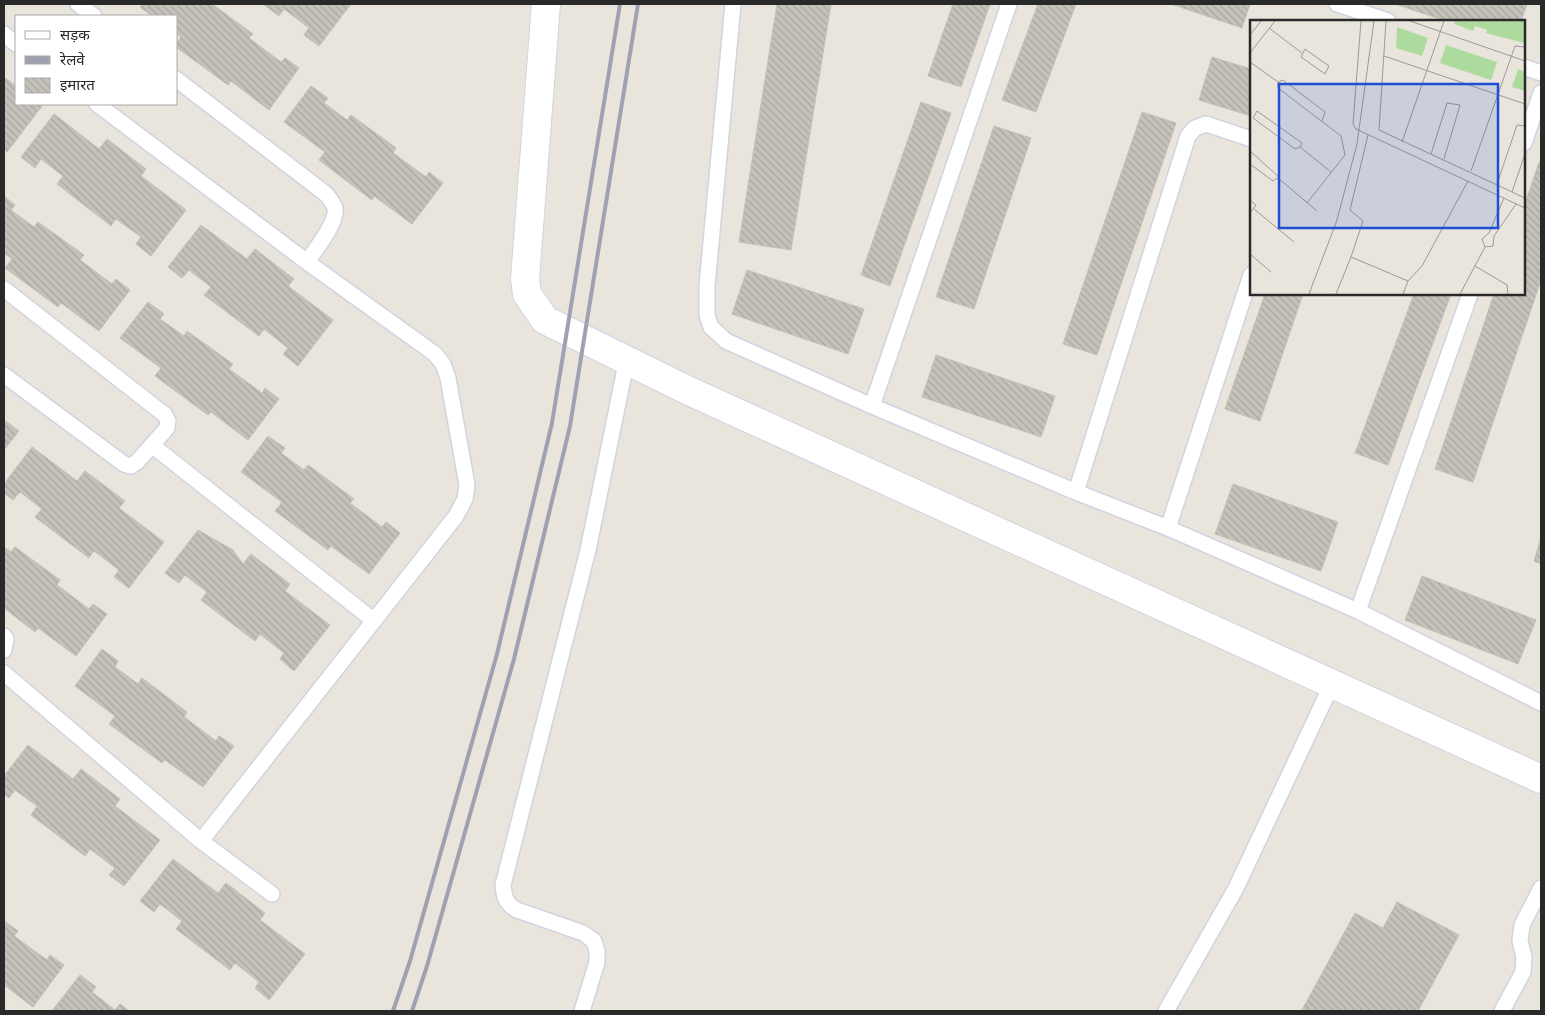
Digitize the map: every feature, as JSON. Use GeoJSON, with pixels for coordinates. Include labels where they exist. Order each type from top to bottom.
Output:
{"type":"FeatureCollection","features":[{"type":"Feature","properties":{"kind":"street"},"geometry":{"type":"LineString","coordinates":[[546,4],[525,279],[527,294],[545,320],[687,390],[1541,779]]}},
{"type":"Feature","properties":{"kind":"lane"},"geometry":{"type":"LineString","coordinates":[[78,4],[93,15]]}},
{"type":"Feature","properties":{"kind":"lane"},"geometry":{"type":"LineString","coordinates":[[734,4],[707,286],[707,314],[711,326],[726,341],[872,406],[1076,492],[1168,528],[1358,611],[1540,700]]}},
{"type":"Feature","properties":{"kind":"lane"},"geometry":{"type":"LineString","coordinates":[[872,406],[1009,4]]}},
{"type":"Feature","properties":{"kind":"lane"},"geometry":{"type":"LineString","coordinates":[[1337,4],[1385,20]]}},
{"type":"Feature","properties":{"kind":"lane"},"geometry":{"type":"LineString","coordinates":[[4,34],[15,43]]}},
{"type":"Feature","properties":{"kind":"lane"},"geometry":{"type":"LineString","coordinates":[[1525,67],[1541,73]]}},
{"type":"Feature","properties":{"kind":"lane"},"geometry":{"type":"LineString","coordinates":[[178,81],[326,194],[332,202],[335,210],[334,219],[307,262]]}},
{"type":"Feature","properties":{"kind":"lane"},"geometry":{"type":"LineString","coordinates":[[1525,140],[1541,94]]}},
{"type":"Feature","properties":{"kind":"lane"},"geometry":{"type":"LineString","coordinates":[[97,105],[307,262],[435,354],[443,364],[448,378],[467,486],[465,499],[456,516],[201,841]]}},
{"type":"Feature","properties":{"kind":"lane"},"geometry":{"type":"LineString","coordinates":[[1076,492],[1188,136],[1195,128],[1206,124],[1250,139]]}},
{"type":"Feature","properties":{"kind":"lane"},"geometry":{"type":"LineString","coordinates":[[1168,528],[1250,278]]}},
{"type":"Feature","properties":{"kind":"lane"},"geometry":{"type":"LineString","coordinates":[[4,289],[165,415],[168,421],[167,428],[153,446],[137,462],[130,466],[124,464],[4,375]]}},
{"type":"Feature","properties":{"kind":"lane"},"geometry":{"type":"LineString","coordinates":[[1358,611],[1470,295]]}},
{"type":"Feature","properties":{"kind":"lane"},"geometry":{"type":"LineString","coordinates":[[582,1011],[597,962],[597,951],[594,941],[583,934],[509,906],[504,896],[502,885],[588,550],[627,359]]}},
{"type":"Feature","properties":{"kind":"lane"},"geometry":{"type":"LineString","coordinates":[[153,446],[373,620]]}},
{"type":"Feature","properties":{"kind":"lane"},"geometry":{"type":"LineString","coordinates":[[4,636],[6,639],[4,650]]}},
{"type":"Feature","properties":{"kind":"lane"},"geometry":{"type":"LineString","coordinates":[[4,673],[201,841],[272,894]]}},
{"type":"Feature","properties":{"kind":"lane"},"geometry":{"type":"LineString","coordinates":[[1166,1011],[1236,888],[1332,684]]}},
{"type":"Feature","properties":{"kind":"lane"},"geometry":{"type":"LineString","coordinates":[[1502,1011],[1523,972],[1524,957],[1520,941],[1522,925],[1539,898]]}},
{"type":"Feature","properties":{"kind":"building"},"geometry":{"type":"Polygon","coordinates":[[[143,4],[201,4],[204,6],[205,4],[212,4],[253,34],[249,38],[281,62],[285,58],[299,68],[269,110],[231,81],[228,85],[178,48],[178,41],[181,37],[178,35],[178,15],[151,15],[140,7],[143,4]]]}},
{"type":"Feature","properties":{"kind":"building"},"geometry":{"type":"Polygon","coordinates":[[[263,4],[351,4],[319,46],[304,35],[309,28],[284,9],[279,16],[263,4]]]}},
{"type":"Feature","properties":{"kind":"building"},"geometry":{"type":"Polygon","coordinates":[[[777,4],[831,4],[791,250],[739,242],[777,4]]]}},
{"type":"Feature","properties":{"kind":"building"},"geometry":{"type":"Polygon","coordinates":[[[953,4],[990,4],[961,87],[928,76],[953,4]]]}},
{"type":"Feature","properties":{"kind":"building"},"geometry":{"type":"Polygon","coordinates":[[[1038,4],[1076,4],[1036,112],[1002,100],[1038,4]]]}},
{"type":"Feature","properties":{"kind":"building"},"geometry":{"type":"Polygon","coordinates":[[[1171,4],[1250,4],[1242,28],[1171,4]]]}},
{"type":"Feature","properties":{"kind":"building"},"geometry":{"type":"Polygon","coordinates":[[[1395,4],[1527,4],[1521,20],[1443,20],[1395,4]]]}},
{"type":"Feature","properties":{"kind":"building"},"geometry":{"type":"Polygon","coordinates":[[[1212,57],[1250,69],[1250,116],[1199,100],[1212,57]]]}},
{"type":"Feature","properties":{"kind":"building"},"geometry":{"type":"Polygon","coordinates":[[[4,77],[15,85],[15,105],[42,106],[7,152],[4,149],[4,77]]]}},
{"type":"Feature","properties":{"kind":"building"},"geometry":{"type":"Polygon","coordinates":[[[311,86],[328,98],[324,103],[347,120],[351,115],[396,148],[393,153],[426,177],[429,172],[443,183],[412,224],[374,196],[372,200],[319,160],[325,152],[284,122],[311,86]]]}},
{"type":"Feature","properties":{"kind":"building"},"geometry":{"type":"Polygon","coordinates":[[[921,102],[951,113],[890,286],[861,275],[921,102]]]}},
{"type":"Feature","properties":{"kind":"building"},"geometry":{"type":"Polygon","coordinates":[[[1142,112],[1176,123],[1097,355],[1063,344],[1142,112]]]}},
{"type":"Feature","properties":{"kind":"building"},"geometry":{"type":"Polygon","coordinates":[[[54,114],[99,149],[107,139],[146,169],[141,176],[186,210],[151,256],[136,244],[141,237],[116,219],[111,226],[57,184],[63,176],[41,159],[35,168],[21,157],[54,114]]]}},
{"type":"Feature","properties":{"kind":"building"},"geometry":{"type":"Polygon","coordinates":[[[994,126],[1031,138],[974,309],[936,297],[994,126]]]}},
{"type":"Feature","properties":{"kind":"building"},"geometry":{"type":"Polygon","coordinates":[[[1539,162],[1541,162],[1541,280],[1473,482],[1435,469],[1494,295],[1525,295],[1525,204],[1539,162]]]}},
{"type":"Feature","properties":{"kind":"building"},"geometry":{"type":"Polygon","coordinates":[[[4,196],[15,205],[11,210],[34,227],[38,222],[84,255],[80,260],[112,284],[116,279],[130,290],[99,331],[61,303],[58,307],[5,268],[12,259],[4,253],[4,196]]]}},
{"type":"Feature","properties":{"kind":"building"},"geometry":{"type":"Polygon","coordinates":[[[201,225],[247,259],[255,249],[294,279],[288,286],[333,320],[298,366],[283,354],[288,348],[264,329],[259,336],[204,295],[211,287],[189,270],[182,278],[168,267],[201,225]]]}},
{"type":"Feature","properties":{"kind":"building"},"geometry":{"type":"Polygon","coordinates":[[[747,270],[864,309],[848,354],[732,314],[747,270]]]}},
{"type":"Feature","properties":{"kind":"building"},"geometry":{"type":"Polygon","coordinates":[[[1265,295],[1303,295],[1260,421],[1225,409],[1265,295]]]}},
{"type":"Feature","properties":{"kind":"building"},"geometry":{"type":"Polygon","coordinates":[[[1414,295],[1451,295],[1388,465],[1355,453],[1414,295]]]}},
{"type":"Feature","properties":{"kind":"building"},"geometry":{"type":"Polygon","coordinates":[[[148,302],[164,314],[160,319],[184,336],[187,331],[233,364],[229,369],[262,393],[265,388],[279,399],[248,440],[211,412],[208,415],[155,376],[161,368],[120,338],[148,302]]]}},
{"type":"Feature","properties":{"kind":"building"},"geometry":{"type":"Polygon","coordinates":[[[936,355],[1055,396],[1041,437],[922,397],[936,355]]]}},
{"type":"Feature","properties":{"kind":"building"},"geometry":{"type":"Polygon","coordinates":[[[4,420],[19,431],[4,450],[4,420]]]}},
{"type":"Feature","properties":{"kind":"building"},"geometry":{"type":"Polygon","coordinates":[[[268,436],[285,448],[281,453],[304,470],[308,465],[354,499],[350,503],[382,527],[386,522],[400,533],[369,574],[331,546],[328,550],[275,511],[282,502],[241,472],[268,436]]]}},
{"type":"Feature","properties":{"kind":"building"},"geometry":{"type":"Polygon","coordinates":[[[32,447],[77,481],[85,471],[125,501],[119,508],[164,542],[129,588],[114,577],[119,570],[94,551],[89,558],[35,517],[42,509],[20,492],[13,500],[4,493],[4,484],[32,447]]]}},
{"type":"Feature","properties":{"kind":"building"},"geometry":{"type":"Polygon","coordinates":[[[1233,484],[1338,522],[1321,571],[1215,534],[1233,484]]]}},
{"type":"Feature","properties":{"kind":"building"},"geometry":{"type":"Polygon","coordinates":[[[198,530],[233,550],[243,564],[251,554],[290,584],[285,591],[330,625],[294,671],[280,659],[284,653],[260,634],[255,641],[201,600],[207,592],[185,575],[179,583],[165,573],[198,530]]]}},
{"type":"Feature","properties":{"kind":"building"},"geometry":{"type":"Polygon","coordinates":[[[1541,538],[1541,564],[1534,561],[1541,538]]]}},
{"type":"Feature","properties":{"kind":"building"},"geometry":{"type":"Polygon","coordinates":[[[4,547],[11,552],[15,547],[60,580],[57,585],[89,609],[93,604],[107,614],[76,656],[38,628],[35,632],[4,608],[4,547]]]}},
{"type":"Feature","properties":{"kind":"building"},"geometry":{"type":"Polygon","coordinates":[[[1422,576],[1536,620],[1518,664],[1405,620],[1422,576]]]}},
{"type":"Feature","properties":{"kind":"building"},"geometry":{"type":"Polygon","coordinates":[[[102,649],[118,661],[115,667],[138,684],[142,678],[187,712],[184,717],[216,741],[219,736],[234,746],[203,787],[165,760],[162,763],[109,724],[115,716],[75,686],[102,649]]]}},
{"type":"Feature","properties":{"kind":"building"},"geometry":{"type":"Polygon","coordinates":[[[28,745],[73,779],[81,769],[120,799],[115,806],[160,840],[124,886],[109,875],[115,868],[90,849],[85,856],[31,815],[37,806],[15,790],[9,798],[4,794],[4,776],[28,745]]]}},
{"type":"Feature","properties":{"kind":"building"},"geometry":{"type":"Polygon","coordinates":[[[173,859],[218,893],[226,883],[265,913],[260,920],[305,954],[269,1000],[255,988],[259,982],[235,963],[230,970],[176,929],[182,921],[160,904],[154,912],[140,901],[173,859]]]}},
{"type":"Feature","properties":{"kind":"building"},"geometry":{"type":"Polygon","coordinates":[[[1397,902],[1459,935],[1418,1011],[1302,1010],[1355,913],[1383,928],[1397,902]]]}},
{"type":"Feature","properties":{"kind":"building"},"geometry":{"type":"Polygon","coordinates":[[[4,921],[18,931],[14,936],[47,960],[50,955],[64,965],[33,1007],[4,985],[4,921]]]}},
{"type":"Feature","properties":{"kind":"building"},"geometry":{"type":"Polygon","coordinates":[[[80,975],[96,987],[92,992],[115,1010],[120,1004],[129,1011],[52,1011],[80,975]]]}},
{"type":"Feature","properties":{"kind":"railway"},"geometry":{"type":"LineString","coordinates":[[393,1011],[410,961],[497,654],[552,423],[620,4]]}},
{"type":"Feature","properties":{"kind":"railway"},"geometry":{"type":"LineString","coordinates":[[412,1011],[427,966],[514,659],[570,426],[638,4]]}}]}
